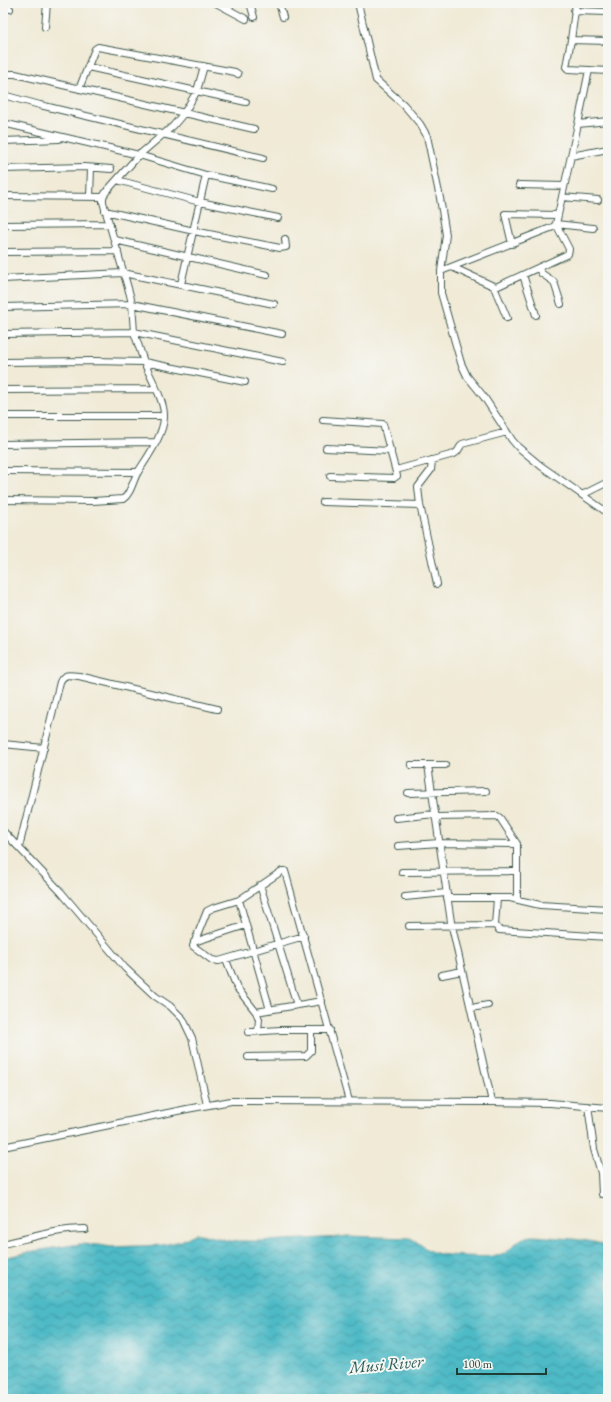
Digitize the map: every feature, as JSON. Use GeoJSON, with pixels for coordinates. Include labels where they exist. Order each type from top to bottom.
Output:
{"type":"FeatureCollection","features":[{"type":"Feature","properties":{"kind":"street"},"geometry":{"type":"LineString","coordinates":[[45,27],[47,3]]}},
{"type":"Feature","properties":{"kind":"street"},"geometry":{"type":"LineString","coordinates":[[216,3],[246,20]]}},
{"type":"Feature","properties":{"kind":"street"},"geometry":{"type":"LineString","coordinates":[[250,3],[254,17]]}},
{"type":"Feature","properties":{"kind":"street"},"geometry":{"type":"LineString","coordinates":[[279,3],[283,17]]}},
{"type":"Feature","properties":{"kind":"street"},"geometry":{"type":"LineString","coordinates":[[358,3],[375,79],[404,105],[420,124],[427,136],[446,235],[441,271],[442,294],[461,363],[468,376],[518,447],[541,466],[608,513]]}},
{"type":"Feature","properties":{"kind":"street"},"geometry":{"type":"LineString","coordinates":[[576,3],[566,67],[568,69],[608,71]]}},
{"type":"Feature","properties":{"kind":"street"},"geometry":{"type":"LineString","coordinates":[[3,8],[10,9]]}},
{"type":"Feature","properties":{"kind":"street"},"geometry":{"type":"LineString","coordinates":[[574,11],[608,11]]}},
{"type":"Feature","properties":{"kind":"street"},"geometry":{"type":"LineString","coordinates":[[571,40],[608,41]]}},
{"type":"Feature","properties":{"kind":"street"},"geometry":{"type":"LineString","coordinates":[[79,89],[95,49],[98,47],[204,66],[238,74]]}},
{"type":"Feature","properties":{"kind":"street"},"geometry":{"type":"LineString","coordinates":[[3,500],[120,500],[128,494],[138,472],[150,454],[164,422],[163,408],[144,362],[134,332],[132,304],[115,240],[105,211],[103,197],[139,155],[184,113],[197,91],[204,66]]}},
{"type":"Feature","properties":{"kind":"street"},"geometry":{"type":"LineString","coordinates":[[88,67],[246,102]]}},
{"type":"Feature","properties":{"kind":"street"},"geometry":{"type":"LineString","coordinates":[[452,267],[496,287],[568,254],[569,249],[556,224],[589,70]]}},
{"type":"Feature","properties":{"kind":"street"},"geometry":{"type":"LineString","coordinates":[[3,76],[15,74],[254,129]]}},
{"type":"Feature","properties":{"kind":"street"},"geometry":{"type":"LineString","coordinates":[[3,95],[263,158]]}},
{"type":"Feature","properties":{"kind":"street"},"geometry":{"type":"LineString","coordinates":[[578,124],[608,121]]}},
{"type":"Feature","properties":{"kind":"street"},"geometry":{"type":"LineString","coordinates":[[3,123],[139,155],[206,175],[272,189]]}},
{"type":"Feature","properties":{"kind":"street"},"geometry":{"type":"LineString","coordinates":[[3,141],[67,138]]}},
{"type":"Feature","properties":{"kind":"street"},"geometry":{"type":"LineString","coordinates":[[571,156],[608,149]]}},
{"type":"Feature","properties":{"kind":"street"},"geometry":{"type":"LineString","coordinates":[[90,197],[91,168]]}},
{"type":"Feature","properties":{"kind":"street"},"geometry":{"type":"LineString","coordinates":[[3,169],[111,168]]}},
{"type":"Feature","properties":{"kind":"street"},"geometry":{"type":"LineString","coordinates":[[181,284],[206,175]]}},
{"type":"Feature","properties":{"kind":"street"},"geometry":{"type":"LineString","coordinates":[[117,180],[200,202],[278,218]]}},
{"type":"Feature","properties":{"kind":"street"},"geometry":{"type":"LineString","coordinates":[[519,184],[564,186]]}},
{"type":"Feature","properties":{"kind":"street"},"geometry":{"type":"LineString","coordinates":[[3,196],[103,197]]}},
{"type":"Feature","properties":{"kind":"street"},"geometry":{"type":"LineString","coordinates":[[562,197],[598,200]]}},
{"type":"Feature","properties":{"kind":"street"},"geometry":{"type":"LineString","coordinates":[[105,211],[194,231],[284,248],[286,245],[285,239]]}},
{"type":"Feature","properties":{"kind":"street"},"geometry":{"type":"LineString","coordinates":[[512,244],[505,214],[558,215]]}},
{"type":"Feature","properties":{"kind":"street"},"geometry":{"type":"LineString","coordinates":[[3,225],[110,224]]}},
{"type":"Feature","properties":{"kind":"street"},"geometry":{"type":"LineString","coordinates":[[441,271],[549,229],[556,224],[593,228]]}},
{"type":"Feature","properties":{"kind":"street"},"geometry":{"type":"LineString","coordinates":[[115,240],[267,275]]}},
{"type":"Feature","properties":{"kind":"street"},"geometry":{"type":"LineString","coordinates":[[3,252],[118,251]]}},
{"type":"Feature","properties":{"kind":"street"},"geometry":{"type":"LineString","coordinates":[[539,268],[541,273],[554,282],[561,304]]}},
{"type":"Feature","properties":{"kind":"street"},"geometry":{"type":"LineString","coordinates":[[3,279],[123,274],[181,284],[274,304]]}},
{"type":"Feature","properties":{"kind":"street"},"geometry":{"type":"LineString","coordinates":[[523,275],[536,315]]}},
{"type":"Feature","properties":{"kind":"street"},"geometry":{"type":"LineString","coordinates":[[494,287],[507,318]]}},
{"type":"Feature","properties":{"kind":"street"},"geometry":{"type":"LineString","coordinates":[[3,307],[132,304],[282,334]]}},
{"type":"Feature","properties":{"kind":"street"},"geometry":{"type":"LineString","coordinates":[[3,334],[134,332],[283,362]]}},
{"type":"Feature","properties":{"kind":"street"},"geometry":{"type":"LineString","coordinates":[[3,362],[144,362],[245,382]]}},
{"type":"Feature","properties":{"kind":"street"},"geometry":{"type":"LineString","coordinates":[[3,390],[156,389]]}},
{"type":"Feature","properties":{"kind":"street"},"geometry":{"type":"LineString","coordinates":[[3,416],[164,416]]}},
{"type":"Feature","properties":{"kind":"street"},"geometry":{"type":"LineString","coordinates":[[323,420],[383,424],[396,470],[396,476],[394,478],[330,476]]}},
{"type":"Feature","properties":{"kind":"street"},"geometry":{"type":"LineString","coordinates":[[396,470],[454,454],[462,444],[507,432]]}},
{"type":"Feature","properties":{"kind":"street"},"geometry":{"type":"LineString","coordinates":[[3,444],[155,442]]}},
{"type":"Feature","properties":{"kind":"street"},"geometry":{"type":"LineString","coordinates":[[326,448],[391,451]]}},
{"type":"Feature","properties":{"kind":"street"},"geometry":{"type":"LineString","coordinates":[[432,460],[431,470],[418,488],[420,505],[437,584]]}},
{"type":"Feature","properties":{"kind":"street"},"geometry":{"type":"LineString","coordinates":[[3,471],[138,472]]}},
{"type":"Feature","properties":{"kind":"street"},"geometry":{"type":"LineString","coordinates":[[582,495],[608,482]]}},
{"type":"Feature","properties":{"kind":"street"},"geometry":{"type":"LineString","coordinates":[[323,502],[420,505]]}},
{"type":"Feature","properties":{"kind":"street"},"geometry":{"type":"LineString","coordinates":[[19,847],[60,682],[63,676],[79,676],[217,709]]}},
{"type":"Feature","properties":{"kind":"street"},"geometry":{"type":"LineString","coordinates":[[3,744],[44,748]]}},
{"type":"Feature","properties":{"kind":"street"},"geometry":{"type":"LineString","coordinates":[[411,765],[444,765]]}},
{"type":"Feature","properties":{"kind":"street"},"geometry":{"type":"LineString","coordinates":[[428,765],[451,925],[492,1102]]}},
{"type":"Feature","properties":{"kind":"street"},"geometry":{"type":"LineString","coordinates":[[408,793],[486,791]]}},
{"type":"Feature","properties":{"kind":"street"},"geometry":{"type":"LineString","coordinates":[[396,818],[435,815],[497,816],[500,818],[517,844],[517,899]]}},
{"type":"Feature","properties":{"kind":"street"},"geometry":{"type":"LineString","coordinates":[[3,831],[61,892],[125,968],[183,1019],[192,1038],[207,1105]]}},
{"type":"Feature","properties":{"kind":"street"},"geometry":{"type":"LineString","coordinates":[[398,846],[439,844],[517,844]]}},
{"type":"Feature","properties":{"kind":"street"},"geometry":{"type":"LineString","coordinates":[[304,936],[216,962],[194,947],[194,942],[206,911],[239,900],[282,871],[285,871],[304,936],[349,1101]]}},
{"type":"Feature","properties":{"kind":"street"},"geometry":{"type":"LineString","coordinates":[[402,872],[517,871]]}},
{"type":"Feature","properties":{"kind":"street"},"geometry":{"type":"LineString","coordinates":[[260,885],[297,1005]]}},
{"type":"Feature","properties":{"kind":"street"},"geometry":{"type":"LineString","coordinates":[[405,898],[447,895],[517,899],[523,902],[540,905],[608,909]]}},
{"type":"Feature","properties":{"kind":"street"},"geometry":{"type":"LineString","coordinates":[[497,898],[495,925],[499,930],[608,937]]}},
{"type":"Feature","properties":{"kind":"street"},"geometry":{"type":"LineString","coordinates":[[239,900],[270,1010]]}},
{"type":"Feature","properties":{"kind":"street"},"geometry":{"type":"LineString","coordinates":[[194,942],[246,925]]}},
{"type":"Feature","properties":{"kind":"street"},"geometry":{"type":"LineString","coordinates":[[410,926],[495,925]]}},
{"type":"Feature","properties":{"kind":"street"},"geometry":{"type":"LineString","coordinates":[[226,960],[236,988],[256,1012],[259,1019],[258,1031]]}},
{"type":"Feature","properties":{"kind":"street"},"geometry":{"type":"LineString","coordinates":[[442,975],[462,970]]}},
{"type":"Feature","properties":{"kind":"street"},"geometry":{"type":"LineString","coordinates":[[256,1012],[322,1002]]}},
{"type":"Feature","properties":{"kind":"street"},"geometry":{"type":"LineString","coordinates":[[471,1008],[488,1005]]}},
{"type":"Feature","properties":{"kind":"street"},"geometry":{"type":"LineString","coordinates":[[248,1032],[280,1030],[330,1030]]}},
{"type":"Feature","properties":{"kind":"street"},"geometry":{"type":"LineString","coordinates":[[248,1057],[306,1056],[311,1052],[312,1030]]}},
{"type":"Feature","properties":{"kind":"street"},"geometry":{"type":"LineString","coordinates":[[3,1147],[231,1101],[550,1103],[608,1108]]}},
{"type":"Feature","properties":{"kind":"street"},"geometry":{"type":"LineString","coordinates":[[588,1106],[594,1149],[601,1173],[602,1194]]}},
{"type":"Feature","properties":{"kind":"street"},"geometry":{"type":"LineString","coordinates":[[601,1173],[608,1173]]}},
{"type":"Feature","properties":{"kind":"street"},"geometry":{"type":"LineString","coordinates":[[3,1244],[71,1229],[85,1229]]}},
{"type":"Feature","properties":{"kind":"water","name":"Musi River"},"geometry":{"type":"Polygon","coordinates":[[[195,1234],[201,1234],[229,1241],[265,1241],[347,1236],[410,1238],[435,1253],[469,1256],[502,1255],[523,1238],[532,1236],[578,1240],[608,1246],[608,1399],[3,1399],[3,1258],[34,1251],[80,1244],[111,1247],[163,1245],[181,1241],[195,1234]]]}}]}
